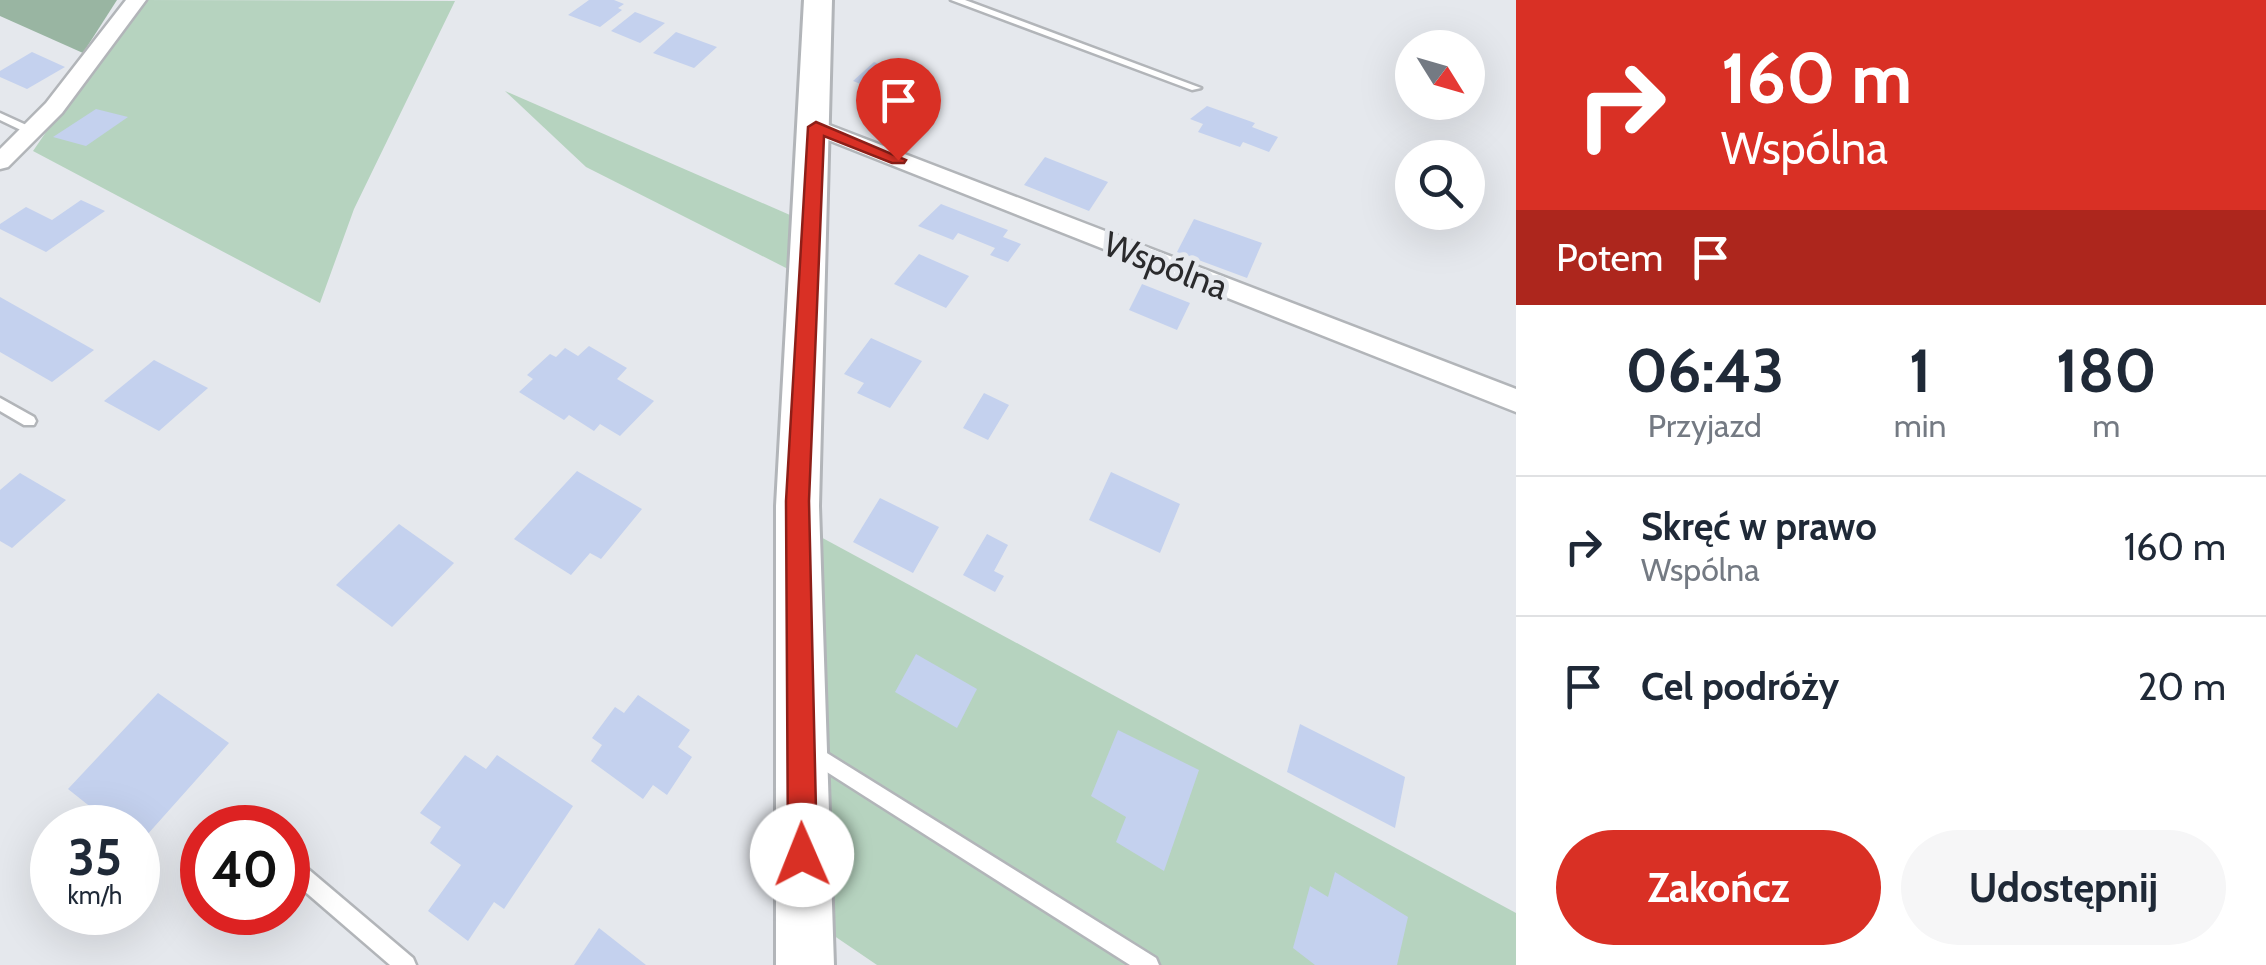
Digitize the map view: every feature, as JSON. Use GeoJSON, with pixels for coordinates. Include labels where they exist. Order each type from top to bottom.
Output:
{"type":"FeatureCollection","features":[{"type":"Feature","properties":{"kind":"street"},"geometry":{"type":"LineString","coordinates":[[0,162],[75,82],[136,0]]}},
{"type":"Feature","properties":{"kind":"street"},"geometry":{"type":"LineString","coordinates":[[805,965],[798,440],[816,127],[818,0]]}},
{"type":"Feature","properties":{"kind":"street","name":"Wspólna"},"geometry":{"type":"LineString","coordinates":[[816,127],[1516,401]]}},
{"type":"Feature","properties":{"kind":"lane"},"geometry":{"type":"LineString","coordinates":[[956,0],[1196,88]]}},
{"type":"Feature","properties":{"kind":"lane"},"geometry":{"type":"LineString","coordinates":[[0,116],[31,132]]}},
{"type":"Feature","properties":{"kind":"lane"},"geometry":{"type":"LineString","coordinates":[[0,404],[29,421]]}},
{"type":"Feature","properties":{"kind":"lane"},"geometry":{"type":"LineString","coordinates":[[800,746],[1149,965]]}},
{"type":"Feature","properties":{"kind":"lane"},"geometry":{"type":"LineString","coordinates":[[310,884],[406,965]]}},
{"type":"Feature","properties":{"kind":"green space"},"geometry":{"type":"Polygon","coordinates":[[[0,0],[117,0],[83,53],[0,16],[0,0]]]}},
{"type":"Feature","properties":{"kind":"green space"},"geometry":{"type":"Polygon","coordinates":[[[137,0],[455,1],[354,209],[320,303],[33,151],[137,0]]]}},
{"type":"Feature","properties":{"kind":"green space"},"geometry":{"type":"Polygon","coordinates":[[[505,91],[790,215],[788,269],[586,167],[505,91]]]}},
{"type":"Feature","properties":{"kind":"green space"},"geometry":{"type":"Polygon","coordinates":[[[817,535],[1516,913],[1516,965],[877,965],[827,931],[817,535]]]}},
{"type":"Feature","properties":{"kind":"building"},"geometry":{"type":"Polygon","coordinates":[[[589,0],[624,4],[600,27],[568,15],[589,0]]]}},
{"type":"Feature","properties":{"kind":"building"},"geometry":{"type":"Polygon","coordinates":[[[635,12],[665,23],[640,43],[611,31],[635,12]]]}},
{"type":"Feature","properties":{"kind":"building"},"geometry":{"type":"Polygon","coordinates":[[[676,32],[717,47],[694,68],[653,53],[676,32]]]}},
{"type":"Feature","properties":{"kind":"building"},"geometry":{"type":"Polygon","coordinates":[[[32,52],[65,67],[27,89],[0,77],[0,71],[32,52]]]}},
{"type":"Feature","properties":{"kind":"building"},"geometry":{"type":"Polygon","coordinates":[[[874,62],[918,80],[898,99],[853,81],[874,62]]]}},
{"type":"Feature","properties":{"kind":"building"},"geometry":{"type":"Polygon","coordinates":[[[1207,106],[1255,123],[1252,127],[1278,137],[1269,152],[1243,142],[1240,147],[1198,132],[1203,124],[1190,119],[1207,106]]]}},
{"type":"Feature","properties":{"kind":"building"},"geometry":{"type":"Polygon","coordinates":[[[96,109],[128,117],[86,146],[53,137],[96,109]]]}},
{"type":"Feature","properties":{"kind":"building"},"geometry":{"type":"Polygon","coordinates":[[[1045,157],[1108,182],[1089,211],[1024,185],[1045,157]]]}},
{"type":"Feature","properties":{"kind":"building"},"geometry":{"type":"Polygon","coordinates":[[[81,200],[105,211],[46,252],[0,229],[0,224],[26,207],[52,220],[81,200]]]}},
{"type":"Feature","properties":{"kind":"building"},"geometry":{"type":"Polygon","coordinates":[[[941,204],[1008,230],[1003,237],[1021,244],[1008,262],[990,255],[995,248],[958,233],[953,240],[918,226],[941,204]]]}},
{"type":"Feature","properties":{"kind":"building"},"geometry":{"type":"Polygon","coordinates":[[[1194,219],[1262,243],[1247,278],[1177,252],[1194,219]]]}},
{"type":"Feature","properties":{"kind":"building"},"geometry":{"type":"Polygon","coordinates":[[[919,254],[969,276],[946,308],[894,284],[919,254]]]}},
{"type":"Feature","properties":{"kind":"building"},"geometry":{"type":"Polygon","coordinates":[[[1142,284],[1190,303],[1177,330],[1129,310],[1142,284]]]}},
{"type":"Feature","properties":{"kind":"building"},"geometry":{"type":"Polygon","coordinates":[[[0,297],[94,350],[52,382],[0,352],[0,297]]]}},
{"type":"Feature","properties":{"kind":"building"},"geometry":{"type":"Polygon","coordinates":[[[871,338],[922,361],[890,408],[857,393],[864,383],[844,374],[871,338]]]}},
{"type":"Feature","properties":{"kind":"building"},"geometry":{"type":"Polygon","coordinates":[[[589,346],[627,368],[617,379],[654,401],[620,436],[600,424],[594,431],[569,415],[564,420],[519,392],[533,379],[527,375],[550,354],[556,357],[565,348],[578,356],[589,346]]]}},
{"type":"Feature","properties":{"kind":"building"},"geometry":{"type":"Polygon","coordinates":[[[154,360],[208,388],[159,431],[104,401],[154,360]]]}},
{"type":"Feature","properties":{"kind":"building"},"geometry":{"type":"Polygon","coordinates":[[[984,393],[1009,405],[988,440],[963,428],[984,393]]]}},
{"type":"Feature","properties":{"kind":"building"},"geometry":{"type":"Polygon","coordinates":[[[577,471],[642,509],[601,559],[590,553],[571,575],[514,539],[577,471]]]}},
{"type":"Feature","properties":{"kind":"building"},"geometry":{"type":"Polygon","coordinates":[[[1111,472],[1180,504],[1160,553],[1089,520],[1111,472]]]}},
{"type":"Feature","properties":{"kind":"building"},"geometry":{"type":"Polygon","coordinates":[[[20,473],[66,500],[12,548],[0,541],[0,490],[20,473]]]}},
{"type":"Feature","properties":{"kind":"building"},"geometry":{"type":"Polygon","coordinates":[[[880,498],[939,527],[913,573],[853,542],[880,498]]]}},
{"type":"Feature","properties":{"kind":"building"},"geometry":{"type":"Polygon","coordinates":[[[399,524],[454,563],[392,627],[336,585],[399,524]]]}},
{"type":"Feature","properties":{"kind":"building"},"geometry":{"type":"Polygon","coordinates":[[[987,534],[1008,545],[994,571],[1004,576],[995,592],[963,575],[987,534]]]}},
{"type":"Feature","properties":{"kind":"building"},"geometry":{"type":"Polygon","coordinates":[[[916,654],[977,689],[957,728],[895,692],[916,654]]]}},
{"type":"Feature","properties":{"kind":"building"},"geometry":{"type":"Polygon","coordinates":[[[158,693],[229,743],[160,820],[160,805],[88,805],[68,789],[158,693]]]}},
{"type":"Feature","properties":{"kind":"building"},"geometry":{"type":"Polygon","coordinates":[[[638,695],[690,730],[678,747],[692,757],[667,795],[653,785],[643,799],[591,761],[602,745],[592,738],[615,707],[624,713],[638,695]]]}},
{"type":"Feature","properties":{"kind":"building"},"geometry":{"type":"Polygon","coordinates":[[[1300,724],[1405,777],[1395,828],[1287,772],[1300,724]]]}},
{"type":"Feature","properties":{"kind":"building"},"geometry":{"type":"Polygon","coordinates":[[[1118,730],[1199,770],[1164,871],[1116,842],[1126,817],[1091,796],[1118,730]]]}},
{"type":"Feature","properties":{"kind":"building"},"geometry":{"type":"Polygon","coordinates":[[[465,755],[486,769],[497,755],[573,806],[504,909],[494,902],[468,941],[428,911],[461,865],[430,843],[441,827],[420,813],[465,755]]]}},
{"type":"Feature","properties":{"kind":"building"},"geometry":{"type":"Polygon","coordinates":[[[1335,872],[1408,917],[1397,965],[1315,965],[1293,948],[1310,886],[1328,897],[1335,872]]]}},
{"type":"Feature","properties":{"kind":"building"},"geometry":{"type":"Polygon","coordinates":[[[599,928],[646,965],[574,965],[599,928]]]}},
{"type":"Feature","properties":{"kind":"route"},"geometry":{"type":"LineString","coordinates":[[802,855],[797,501],[816,127],[898,160]]}}]}
